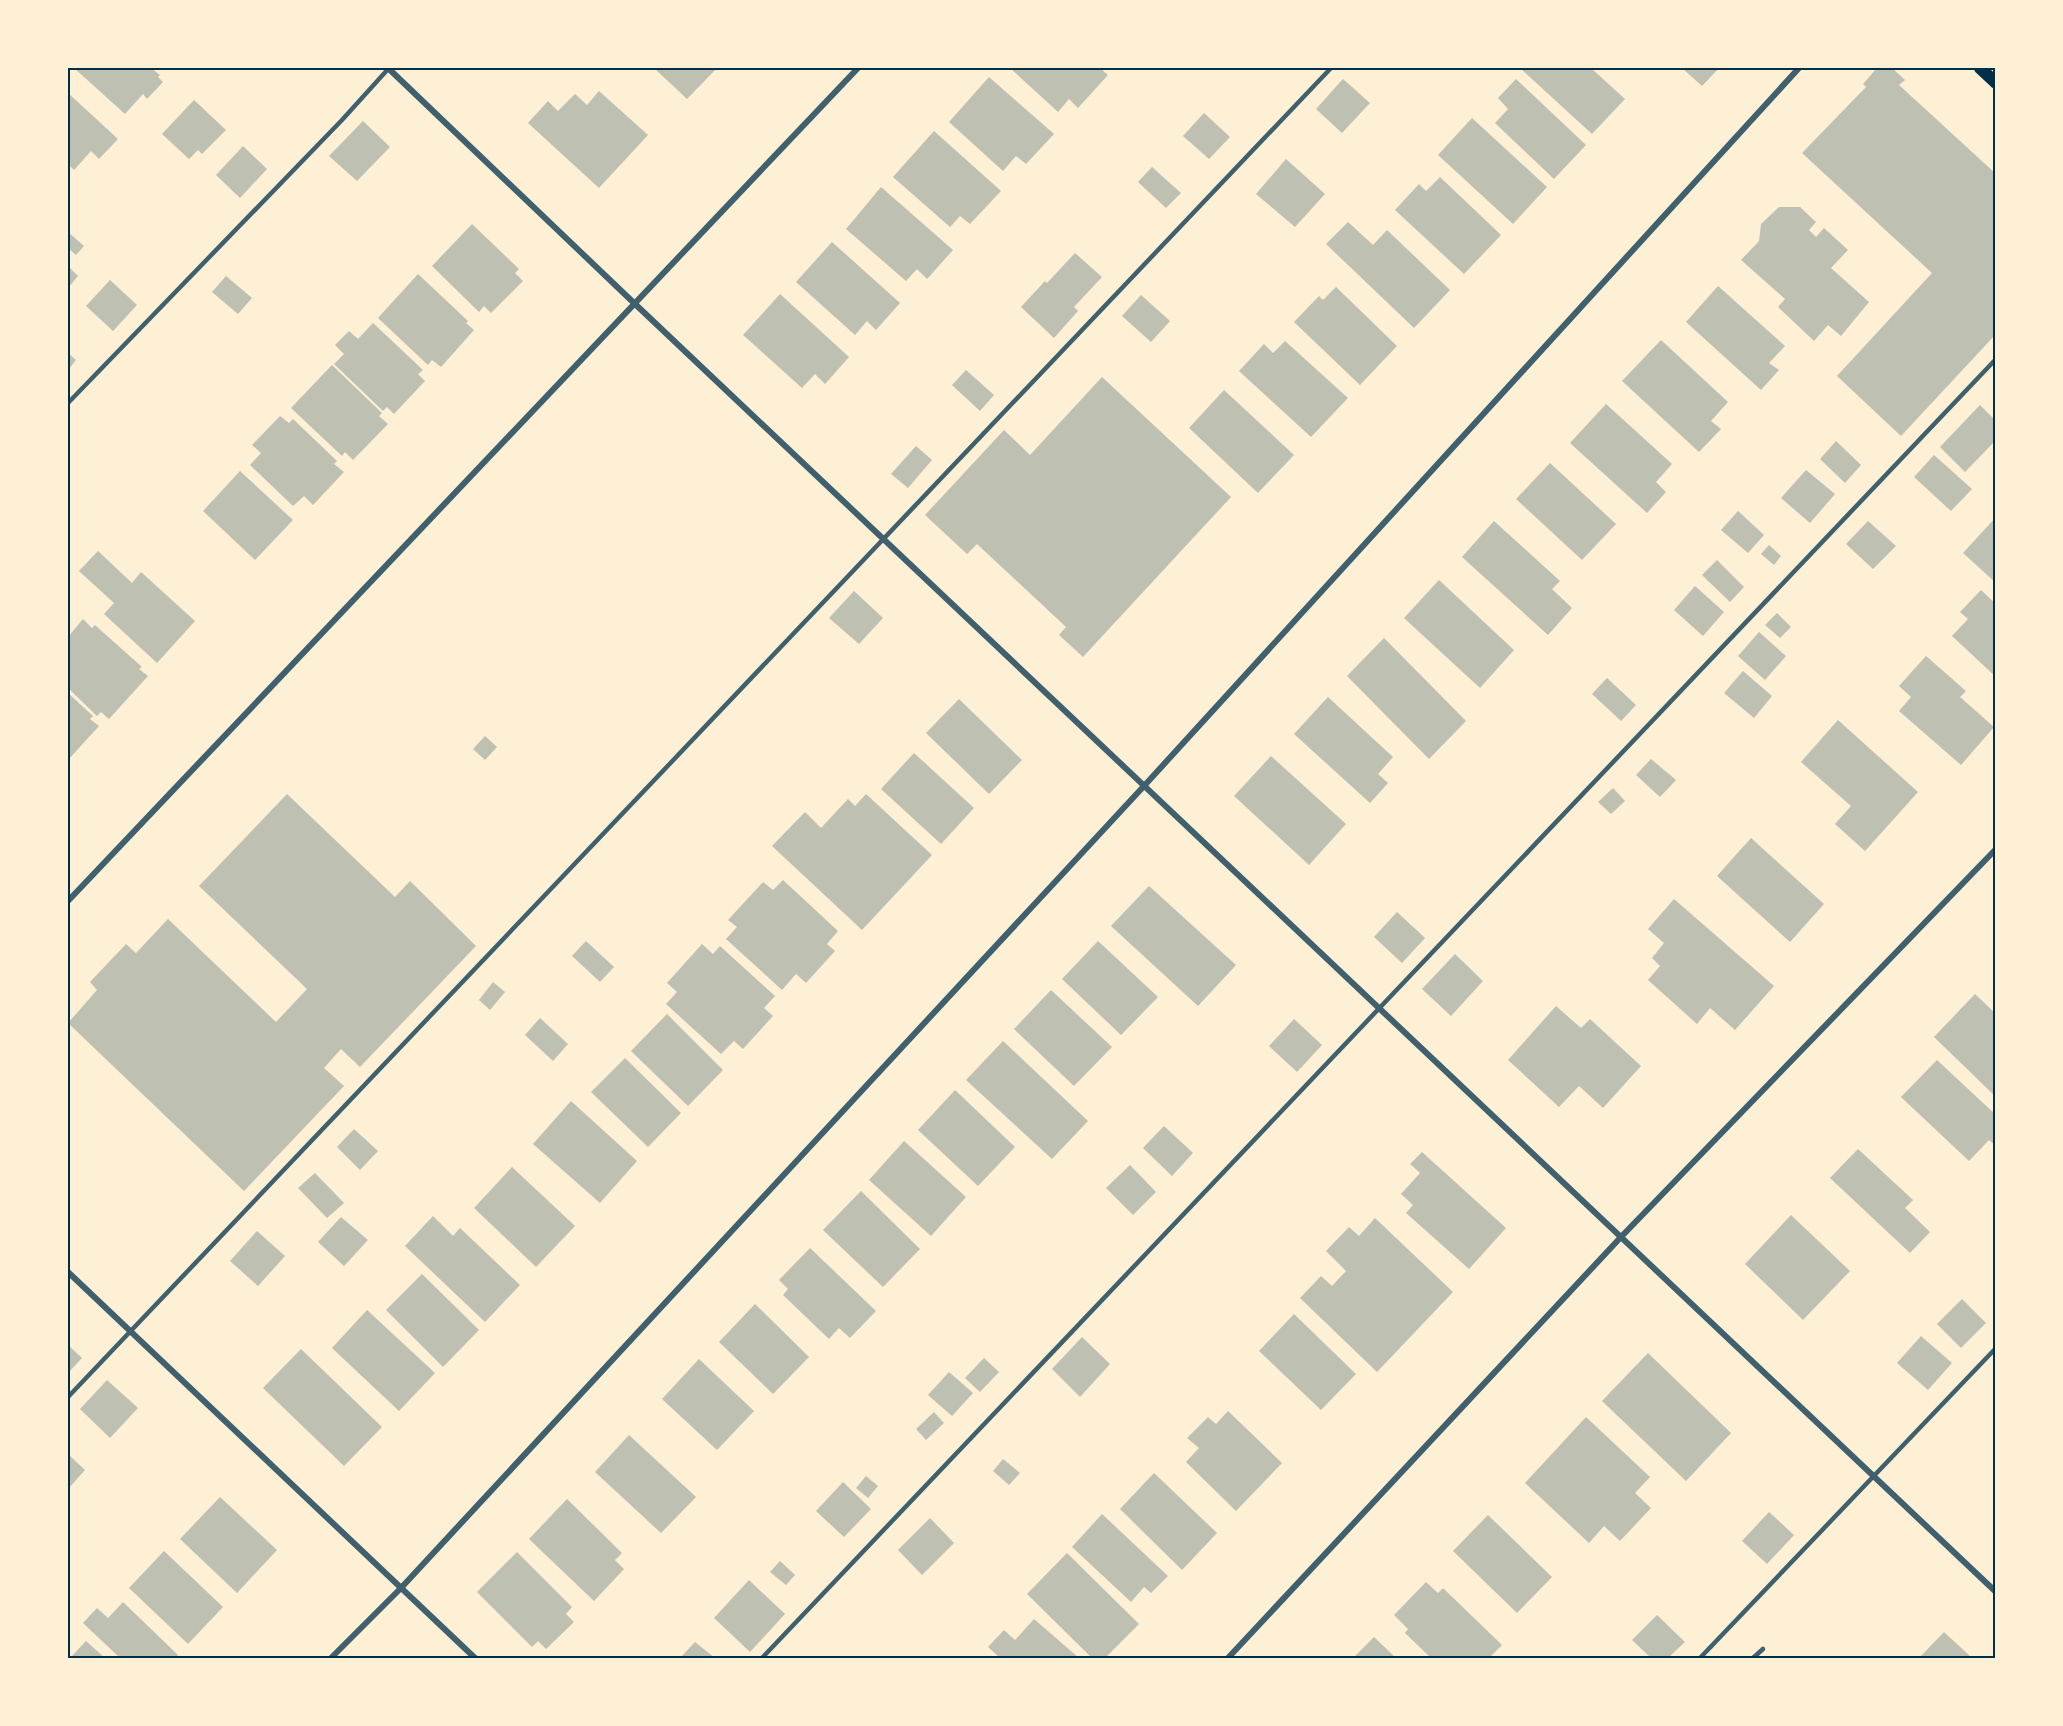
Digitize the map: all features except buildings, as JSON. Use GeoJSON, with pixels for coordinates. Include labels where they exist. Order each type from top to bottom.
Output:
{"type":"FeatureCollection","features":[{"type":"Feature","properties":{"kind":"main road"},"geometry":{"type":"LineString","coordinates":[[1980,68],[1995,83]]}},
{"type":"Feature","properties":{"kind":"street"},"geometry":{"type":"LineString","coordinates":[[389,68],[634,303],[1995,1592]]}},
{"type":"Feature","properties":{"kind":"street"},"geometry":{"type":"LineString","coordinates":[[68,901],[858,68]]}},
{"type":"Feature","properties":{"kind":"street"},"geometry":{"type":"LineString","coordinates":[[331,1659],[401,1588],[1144,786],[1799,68]]}},
{"type":"Feature","properties":{"kind":"street"},"geometry":{"type":"LineString","coordinates":[[1228,1659],[1621,1237],[1995,849]]}},
{"type":"Feature","properties":{"kind":"street"},"geometry":{"type":"LineString","coordinates":[[68,1272],[475,1659]]}},
{"type":"Feature","properties":{"kind":"lane"},"geometry":{"type":"LineString","coordinates":[[68,403],[342,120],[389,68]]}},
{"type":"Feature","properties":{"kind":"lane"},"geometry":{"type":"LineString","coordinates":[[68,1397],[1331,68]]}},
{"type":"Feature","properties":{"kind":"lane"},"geometry":{"type":"LineString","coordinates":[[762,1659],[1995,359]]}},
{"type":"Feature","properties":{"kind":"lane"},"geometry":{"type":"LineString","coordinates":[[1700,1659],[1995,1348]]}},
{"type":"Feature","properties":{"kind":"lane"},"geometry":{"type":"LineString","coordinates":[[1753,1659],[1762,1649]]}}]}
